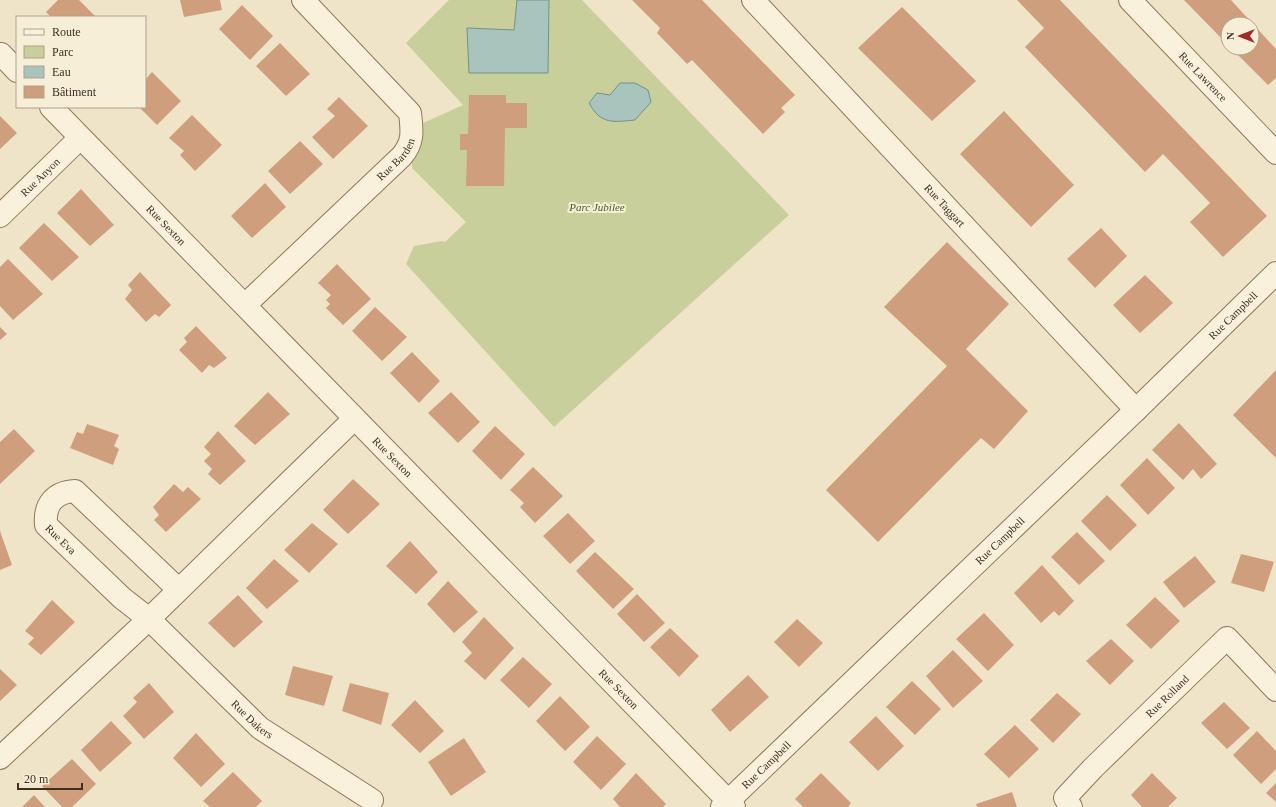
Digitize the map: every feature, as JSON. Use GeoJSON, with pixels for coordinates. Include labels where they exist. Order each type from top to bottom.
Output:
{"type":"FeatureCollection","features":[{"type":"Feature","properties":{"kind":"street","name":"Rue Barden"},"geometry":{"type":"LineString","coordinates":[[245,305],[402,156],[410,146],[412,128],[410,113],[303,0]]}},
{"type":"Feature","properties":{"kind":"street","name":"Rue Taggart"},"geometry":{"type":"LineString","coordinates":[[753,0],[1136,410]]}},
{"type":"Feature","properties":{"kind":"street","name":"Rue Lawrence"},"geometry":{"type":"LineString","coordinates":[[1130,0],[1276,153]]}},
{"type":"Feature","properties":{"kind":"street"},"geometry":{"type":"LineString","coordinates":[[1,54],[16,70]]}},
{"type":"Feature","properties":{"kind":"street","name":"Rue Sexton"},"geometry":{"type":"LineString","coordinates":[[52,108],[245,305],[728,805]]}},
{"type":"Feature","properties":{"kind":"street","name":"Rue Anyon"},"geometry":{"type":"LineString","coordinates":[[0,216],[80,138]]}},
{"type":"Feature","properties":{"kind":"street","name":"Rue Campbell"},"geometry":{"type":"LineString","coordinates":[[728,805],[1276,273]]}},
{"type":"Feature","properties":{"kind":"street"},"geometry":{"type":"LineString","coordinates":[[0,758],[149,619],[178,589],[354,419]]}},
{"type":"Feature","properties":{"kind":"street","name":"Rue Eva"},"geometry":{"type":"LineString","coordinates":[[149,619],[122,598],[46,525],[45,514],[53,498],[64,492],[75,491],[178,589]]}},
{"type":"Feature","properties":{"kind":"street","name":"Rue Dakers"},"geometry":{"type":"LineString","coordinates":[[149,619],[260,728],[372,800]]}},
{"type":"Feature","properties":{"kind":"street","name":"Rue Rolland"},"geometry":{"type":"LineString","coordinates":[[1071,807],[1065,798],[1093,768],[1227,638],[1276,690]]}},
{"type":"Feature","properties":{"kind":"green space","name":"Parc Jubilee"},"geometry":{"type":"Polygon","coordinates":[[[449,0],[582,0],[789,215],[554,427],[406,264],[414,246],[442,241],[445,242],[466,222],[412,168],[412,128],[463,105],[406,43],[449,0]]]}},
{"type":"Feature","properties":{"kind":"water"},"geometry":{"type":"Polygon","coordinates":[[[517,0],[549,0],[548,73],[469,73],[467,28],[514,30],[517,0]]]}},
{"type":"Feature","properties":{"kind":"water"},"geometry":{"type":"Polygon","coordinates":[[[620,83],[635,83],[648,90],[651,102],[635,120],[614,121],[603,119],[589,103],[597,93],[610,95],[620,83]]]}},
{"type":"Feature","properties":{"kind":"building"},"geometry":{"type":"Polygon","coordinates":[[[58,0],[79,0],[95,16],[50,16],[46,12],[58,0]]]}},
{"type":"Feature","properties":{"kind":"building"},"geometry":{"type":"Polygon","coordinates":[[[180,0],[220,0],[222,10],[184,17],[180,0]]]}},
{"type":"Feature","properties":{"kind":"building"},"geometry":{"type":"Polygon","coordinates":[[[632,0],[702,0],[795,95],[781,108],[785,112],[763,134],[692,60],[687,64],[657,33],[660,28],[632,0]]]}},
{"type":"Feature","properties":{"kind":"building"},"geometry":{"type":"Polygon","coordinates":[[[1017,0],[1060,0],[1267,216],[1223,257],[1190,222],[1210,203],[1163,154],[1145,172],[1025,47],[1044,28],[1017,0]]]}},
{"type":"Feature","properties":{"kind":"building"},"geometry":{"type":"Polygon","coordinates":[[[1184,0],[1231,0],[1246,16],[1220,16],[1220,37],[1184,0]]]}},
{"type":"Feature","properties":{"kind":"building"},"geometry":{"type":"Polygon","coordinates":[[[242,5],[273,36],[250,60],[219,29],[242,5]]]}},
{"type":"Feature","properties":{"kind":"building"},"geometry":{"type":"Polygon","coordinates":[[[902,7],[976,81],[932,121],[858,48],[902,7]]]}},
{"type":"Feature","properties":{"kind":"building"},"geometry":{"type":"Polygon","coordinates":[[[1260,32],[1276,49],[1276,78],[1268,85],[1239,56],[1260,56],[1260,32]]]}},
{"type":"Feature","properties":{"kind":"building"},"geometry":{"type":"Polygon","coordinates":[[[280,43],[310,74],[286,96],[256,66],[280,43]]]}},
{"type":"Feature","properties":{"kind":"building"},"geometry":{"type":"Polygon","coordinates":[[[152,72],[181,101],[157,125],[140,108],[146,108],[146,79],[152,72]]]}},
{"type":"Feature","properties":{"kind":"building"},"geometry":{"type":"Polygon","coordinates":[[[469,95],[506,95],[506,103],[527,103],[527,128],[505,128],[504,186],[466,186],[467,150],[460,150],[460,134],[468,134],[469,95]]]}},
{"type":"Feature","properties":{"kind":"building"},"geometry":{"type":"Polygon","coordinates":[[[339,97],[368,126],[333,159],[312,137],[335,116],[327,109],[339,97]]]}},
{"type":"Feature","properties":{"kind":"building"},"geometry":{"type":"Polygon","coordinates":[[[1004,111],[1074,185],[1031,227],[960,154],[1004,111]]]}},
{"type":"Feature","properties":{"kind":"building"},"geometry":{"type":"Polygon","coordinates":[[[192,115],[222,145],[195,171],[180,155],[184,151],[169,138],[192,115]]]}},
{"type":"Feature","properties":{"kind":"building"},"geometry":{"type":"Polygon","coordinates":[[[0,116],[17,133],[0,149],[0,116]]]}},
{"type":"Feature","properties":{"kind":"building"},"geometry":{"type":"Polygon","coordinates":[[[300,141],[323,164],[290,194],[268,171],[300,141]]]}},
{"type":"Feature","properties":{"kind":"building"},"geometry":{"type":"Polygon","coordinates":[[[265,183],[286,207],[252,238],[231,216],[265,183]]]}},
{"type":"Feature","properties":{"kind":"building"},"geometry":{"type":"Polygon","coordinates":[[[81,189],[114,225],[90,246],[57,213],[81,189]]]}},
{"type":"Feature","properties":{"kind":"building"},"geometry":{"type":"Polygon","coordinates":[[[44,223],[79,257],[52,281],[19,248],[44,223]]]}},
{"type":"Feature","properties":{"kind":"building"},"geometry":{"type":"Polygon","coordinates":[[[1101,228],[1127,256],[1095,288],[1067,259],[1101,228]]]}},
{"type":"Feature","properties":{"kind":"building"},"geometry":{"type":"Polygon","coordinates":[[[947,242],[1009,304],[966,349],[1028,411],[994,449],[981,438],[878,542],[826,490],[947,366],[884,307],[947,242]]]}},
{"type":"Feature","properties":{"kind":"building"},"geometry":{"type":"Polygon","coordinates":[[[8,259],[43,294],[13,320],[0,306],[0,267],[8,259]]]}},
{"type":"Feature","properties":{"kind":"building"},"geometry":{"type":"Polygon","coordinates":[[[337,264],[371,299],[343,325],[326,308],[330,304],[326,300],[331,295],[318,283],[337,264]]]}},
{"type":"Feature","properties":{"kind":"building"},"geometry":{"type":"Polygon","coordinates":[[[140,272],[171,305],[159,317],[155,314],[146,322],[125,299],[132,290],[128,285],[140,272]]]}},
{"type":"Feature","properties":{"kind":"building"},"geometry":{"type":"Polygon","coordinates":[[[1145,275],[1173,303],[1140,333],[1113,305],[1145,275]]]}},
{"type":"Feature","properties":{"kind":"building"},"geometry":{"type":"Polygon","coordinates":[[[375,307],[407,337],[382,361],[352,331],[375,307]]]}},
{"type":"Feature","properties":{"kind":"building"},"geometry":{"type":"Polygon","coordinates":[[[196,326],[227,358],[214,368],[209,365],[202,373],[179,350],[187,342],[184,338],[196,326]]]}},
{"type":"Feature","properties":{"kind":"building"},"geometry":{"type":"Polygon","coordinates":[[[0,327],[7,334],[0,340],[0,327]]]}},
{"type":"Feature","properties":{"kind":"building"},"geometry":{"type":"Polygon","coordinates":[[[412,352],[440,381],[419,403],[390,373],[412,352]]]}},
{"type":"Feature","properties":{"kind":"building"},"geometry":{"type":"Polygon","coordinates":[[[1276,370],[1276,458],[1233,415],[1276,370]]]}},
{"type":"Feature","properties":{"kind":"building"},"geometry":{"type":"Polygon","coordinates":[[[268,392],[290,414],[255,445],[234,426],[268,392]]]}},
{"type":"Feature","properties":{"kind":"building"},"geometry":{"type":"Polygon","coordinates":[[[451,392],[480,422],[458,443],[428,413],[451,392]]]}},
{"type":"Feature","properties":{"kind":"building"},"geometry":{"type":"Polygon","coordinates":[[[1179,423],[1217,464],[1201,479],[1193,469],[1183,480],[1152,450],[1179,423]]]}},
{"type":"Feature","properties":{"kind":"building"},"geometry":{"type":"Polygon","coordinates":[[[87,424],[119,435],[114,446],[119,449],[113,465],[70,448],[77,432],[83,434],[87,424]]]}},
{"type":"Feature","properties":{"kind":"building"},"geometry":{"type":"Polygon","coordinates":[[[495,426],[525,454],[501,480],[472,451],[495,426]]]}},
{"type":"Feature","properties":{"kind":"building"},"geometry":{"type":"Polygon","coordinates":[[[14,429],[35,451],[0,484],[0,442],[14,429]]]}},
{"type":"Feature","properties":{"kind":"building"},"geometry":{"type":"Polygon","coordinates":[[[218,431],[246,461],[220,485],[208,474],[212,469],[204,461],[211,454],[204,447],[218,431]]]}},
{"type":"Feature","properties":{"kind":"building"},"geometry":{"type":"Polygon","coordinates":[[[1147,458],[1175,488],[1148,515],[1120,485],[1147,458]]]}},
{"type":"Feature","properties":{"kind":"building"},"geometry":{"type":"Polygon","coordinates":[[[533,467],[563,496],[535,523],[520,507],[524,503],[510,490],[533,467]]]}},
{"type":"Feature","properties":{"kind":"building"},"geometry":{"type":"Polygon","coordinates":[[[353,479],[380,504],[348,534],[323,510],[353,479]]]}},
{"type":"Feature","properties":{"kind":"building"},"geometry":{"type":"Polygon","coordinates":[[[174,484],[183,492],[188,487],[201,499],[166,532],[154,520],[159,515],[153,507],[174,484]]]}},
{"type":"Feature","properties":{"kind":"building"},"geometry":{"type":"Polygon","coordinates":[[[1107,495],[1137,525],[1110,551],[1081,521],[1107,495]]]}},
{"type":"Feature","properties":{"kind":"building"},"geometry":{"type":"Polygon","coordinates":[[[568,513],[595,541],[570,564],[543,536],[568,513]]]}},
{"type":"Feature","properties":{"kind":"building"},"geometry":{"type":"Polygon","coordinates":[[[312,523],[338,544],[309,573],[284,550],[312,523]]]}},
{"type":"Feature","properties":{"kind":"building"},"geometry":{"type":"Polygon","coordinates":[[[0,531],[12,565],[0,570],[0,531]]]}},
{"type":"Feature","properties":{"kind":"building"},"geometry":{"type":"Polygon","coordinates":[[[1077,532],[1105,561],[1079,585],[1051,557],[1077,532]]]}},
{"type":"Feature","properties":{"kind":"building"},"geometry":{"type":"Polygon","coordinates":[[[410,541],[438,572],[416,594],[386,566],[410,541]]]}},
{"type":"Feature","properties":{"kind":"building"},"geometry":{"type":"Polygon","coordinates":[[[595,552],[634,589],[613,609],[576,571],[595,552]]]}},
{"type":"Feature","properties":{"kind":"building"},"geometry":{"type":"Polygon","coordinates":[[[1241,554],[1274,562],[1264,592],[1231,583],[1241,554]]]}},
{"type":"Feature","properties":{"kind":"building"},"geometry":{"type":"Polygon","coordinates":[[[1195,556],[1216,582],[1184,608],[1163,582],[1195,556]]]}},
{"type":"Feature","properties":{"kind":"building"},"geometry":{"type":"Polygon","coordinates":[[[274,559],[299,581],[267,609],[246,588],[274,559]]]}},
{"type":"Feature","properties":{"kind":"building"},"geometry":{"type":"Polygon","coordinates":[[[1042,565],[1074,601],[1059,616],[1054,611],[1041,623],[1014,593],[1042,565]]]}},
{"type":"Feature","properties":{"kind":"building"},"geometry":{"type":"Polygon","coordinates":[[[448,581],[478,612],[454,633],[427,604],[448,581]]]}},
{"type":"Feature","properties":{"kind":"building"},"geometry":{"type":"Polygon","coordinates":[[[637,594],[665,623],[644,642],[617,614],[637,594]]]}},
{"type":"Feature","properties":{"kind":"building"},"geometry":{"type":"Polygon","coordinates":[[[238,595],[263,622],[234,648],[208,623],[238,595]]]}},
{"type":"Feature","properties":{"kind":"building"},"geometry":{"type":"Polygon","coordinates":[[[1155,597],[1180,621],[1151,649],[1126,625],[1155,597]]]}},
{"type":"Feature","properties":{"kind":"building"},"geometry":{"type":"Polygon","coordinates":[[[52,600],[75,622],[41,655],[28,644],[34,638],[25,631],[52,600]]]}},
{"type":"Feature","properties":{"kind":"building"},"geometry":{"type":"Polygon","coordinates":[[[984,613],[1014,645],[988,671],[956,639],[984,613]]]}},
{"type":"Feature","properties":{"kind":"building"},"geometry":{"type":"Polygon","coordinates":[[[484,617],[514,648],[485,680],[464,661],[472,653],[462,642],[484,617]]]}},
{"type":"Feature","properties":{"kind":"building"},"geometry":{"type":"Polygon","coordinates":[[[797,619],[823,643],[799,667],[774,642],[797,619]]]}},
{"type":"Feature","properties":{"kind":"building"},"geometry":{"type":"Polygon","coordinates":[[[670,628],[699,656],[679,677],[650,647],[670,628]]]}},
{"type":"Feature","properties":{"kind":"building"},"geometry":{"type":"Polygon","coordinates":[[[1111,639],[1134,661],[1110,685],[1086,661],[1111,639]]]}},
{"type":"Feature","properties":{"kind":"building"},"geometry":{"type":"Polygon","coordinates":[[[953,650],[983,681],[953,708],[926,676],[953,650]]]}},
{"type":"Feature","properties":{"kind":"building"},"geometry":{"type":"Polygon","coordinates":[[[523,657],[552,684],[529,708],[500,680],[523,657]]]}},
{"type":"Feature","properties":{"kind":"building"},"geometry":{"type":"Polygon","coordinates":[[[293,666],[333,676],[324,706],[285,695],[293,666]]]}},
{"type":"Feature","properties":{"kind":"building"},"geometry":{"type":"Polygon","coordinates":[[[0,669],[17,685],[0,701],[0,669]]]}},
{"type":"Feature","properties":{"kind":"building"},"geometry":{"type":"Polygon","coordinates":[[[748,675],[769,697],[730,732],[711,710],[748,675]]]}},
{"type":"Feature","properties":{"kind":"building"},"geometry":{"type":"Polygon","coordinates":[[[912,681],[941,709],[915,735],[886,707],[912,681]]]}},
{"type":"Feature","properties":{"kind":"building"},"geometry":{"type":"Polygon","coordinates":[[[149,683],[174,712],[144,739],[123,716],[137,702],[133,698],[149,683]]]}},
{"type":"Feature","properties":{"kind":"building"},"geometry":{"type":"Polygon","coordinates":[[[350,683],[389,693],[381,725],[342,711],[350,683]]]}},
{"type":"Feature","properties":{"kind":"building"},"geometry":{"type":"Polygon","coordinates":[[[1057,693],[1081,714],[1053,743],[1030,720],[1057,693]]]}},
{"type":"Feature","properties":{"kind":"building"},"geometry":{"type":"Polygon","coordinates":[[[560,696],[590,727],[565,751],[536,721],[560,696]]]}},
{"type":"Feature","properties":{"kind":"building"},"geometry":{"type":"Polygon","coordinates":[[[415,700],[444,731],[420,753],[391,725],[415,700]]]}},
{"type":"Feature","properties":{"kind":"building"},"geometry":{"type":"Polygon","coordinates":[[[1224,702],[1250,728],[1227,749],[1201,723],[1224,702]]]}},
{"type":"Feature","properties":{"kind":"building"},"geometry":{"type":"Polygon","coordinates":[[[876,716],[904,746],[878,771],[849,742],[876,716]]]}},
{"type":"Feature","properties":{"kind":"building"},"geometry":{"type":"Polygon","coordinates":[[[111,721],[132,743],[100,772],[81,750],[111,721]]]}},
{"type":"Feature","properties":{"kind":"building"},"geometry":{"type":"Polygon","coordinates":[[[1015,725],[1039,749],[1009,778],[984,754],[1015,725]]]}},
{"type":"Feature","properties":{"kind":"building"},"geometry":{"type":"Polygon","coordinates":[[[1257,731],[1276,751],[1276,769],[1261,784],[1233,755],[1257,731]]]}},
{"type":"Feature","properties":{"kind":"building"},"geometry":{"type":"Polygon","coordinates":[[[196,733],[225,764],[201,787],[173,758],[196,733]]]}},
{"type":"Feature","properties":{"kind":"building"},"geometry":{"type":"Polygon","coordinates":[[[597,736],[626,764],[601,790],[573,762],[597,736]]]}},
{"type":"Feature","properties":{"kind":"building"},"geometry":{"type":"Polygon","coordinates":[[[464,738],[486,772],[451,796],[428,762],[464,738]]]}},
{"type":"Feature","properties":{"kind":"building"},"geometry":{"type":"Polygon","coordinates":[[[72,759],[96,784],[72,807],[62,807],[42,786],[72,759]]]}},
{"type":"Feature","properties":{"kind":"building"},"geometry":{"type":"Polygon","coordinates":[[[233,772],[262,801],[256,807],[210,807],[203,801],[233,772]]]}},
{"type":"Feature","properties":{"kind":"building"},"geometry":{"type":"Polygon","coordinates":[[[636,773],[666,804],[663,807],[620,807],[613,799],[636,773]]]}},
{"type":"Feature","properties":{"kind":"building"},"geometry":{"type":"Polygon","coordinates":[[[821,773],[851,803],[848,807],[803,807],[795,799],[821,773]]]}},
{"type":"Feature","properties":{"kind":"building"},"geometry":{"type":"Polygon","coordinates":[[[1152,773],[1177,798],[1168,807],[1142,807],[1131,795],[1152,773]]]}},
{"type":"Feature","properties":{"kind":"building"},"geometry":{"type":"Polygon","coordinates":[[[1276,783],[1276,802],[1266,793],[1276,783]]]}},
{"type":"Feature","properties":{"kind":"building"},"geometry":{"type":"Polygon","coordinates":[[[1012,792],[1017,807],[977,807],[976,804],[1012,792]]]}},
{"type":"Feature","properties":{"kind":"building"},"geometry":{"type":"Polygon","coordinates":[[[34,795],[45,807],[22,807],[34,795]]]}}]}
